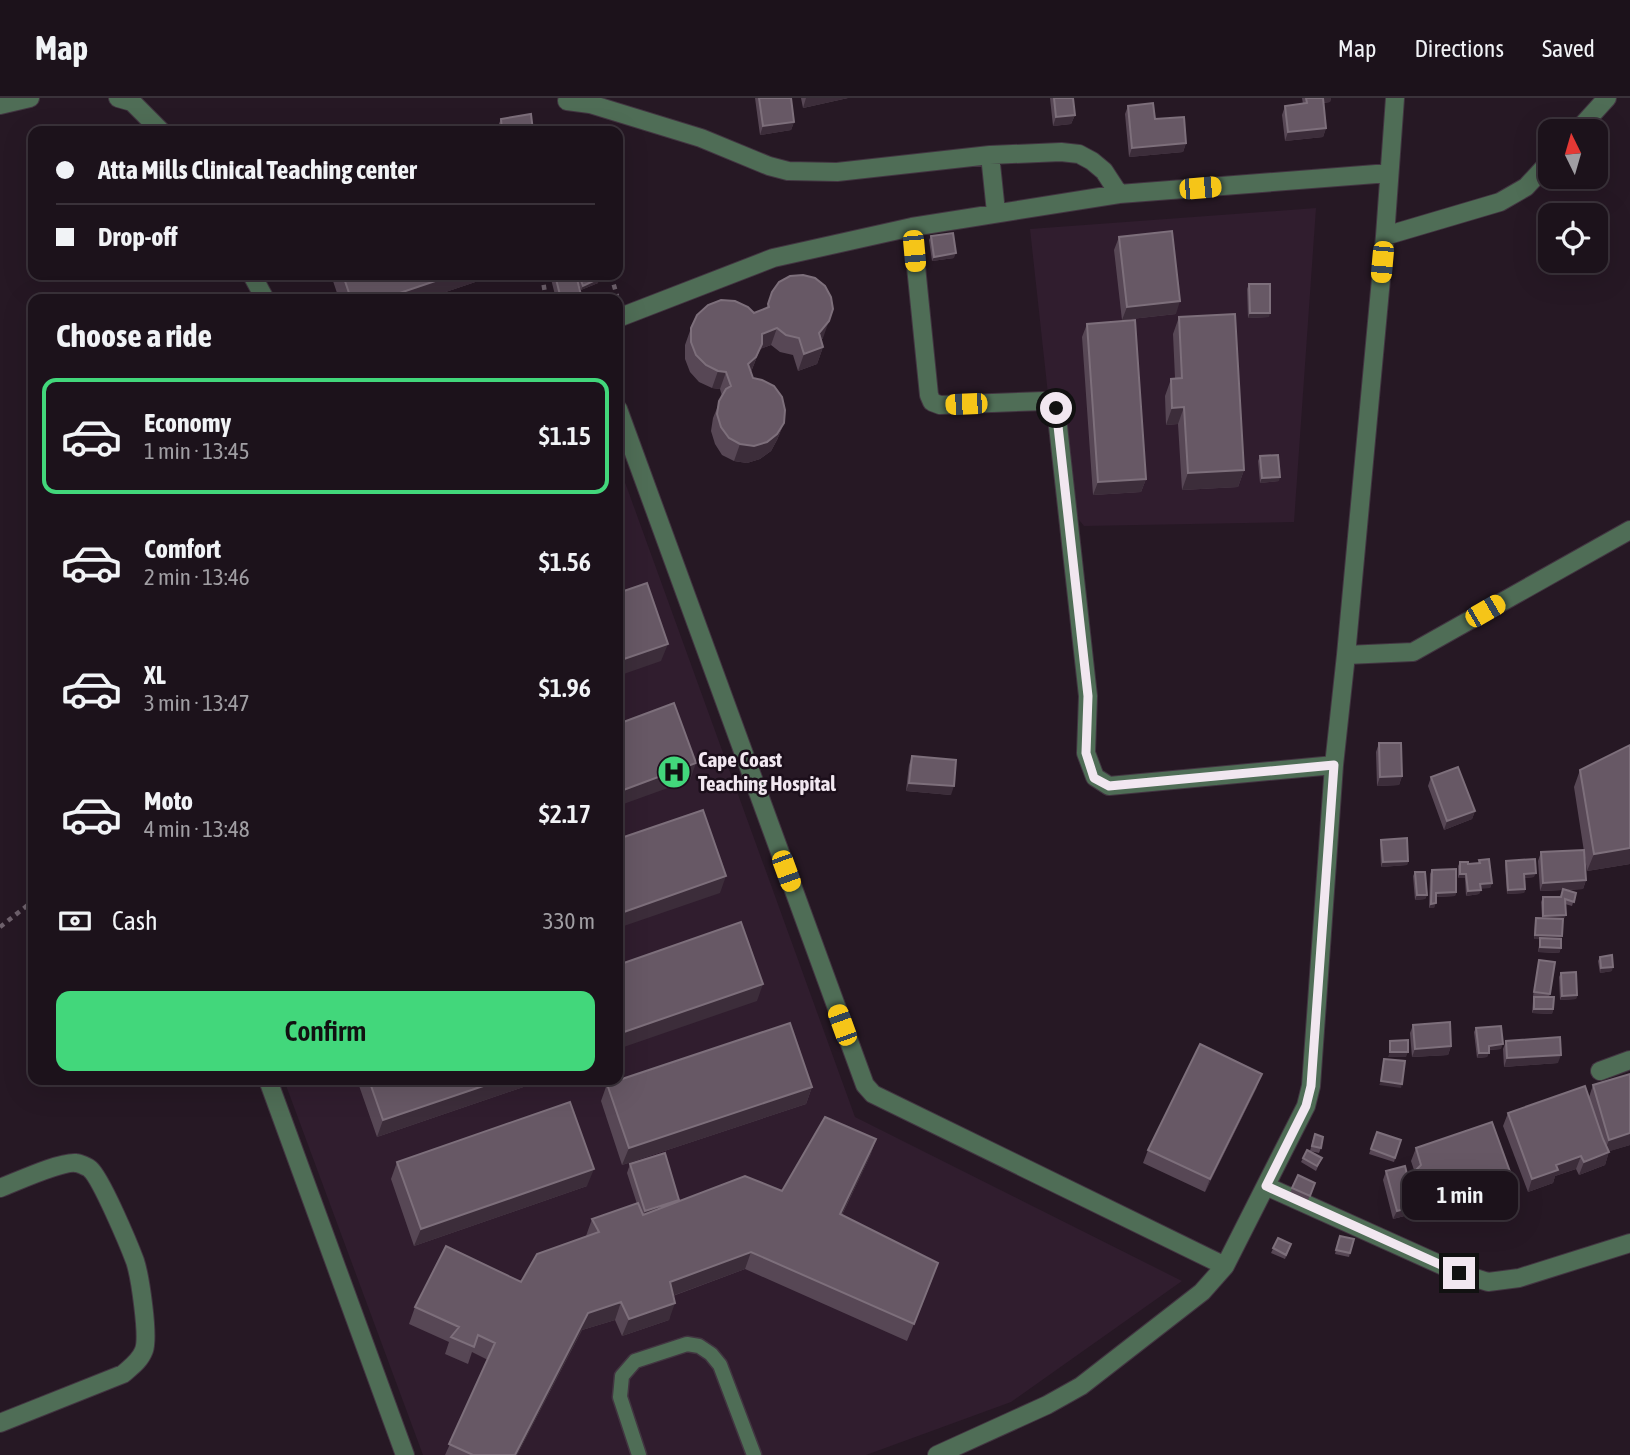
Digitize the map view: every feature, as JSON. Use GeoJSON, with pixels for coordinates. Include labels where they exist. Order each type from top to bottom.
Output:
{"type":"FeatureCollection","features":[{"type":"Feature","properties":{"kind":"street"},"geometry":{"type":"LineString","coordinates":[[0,105],[30,98]]}},
{"type":"Feature","properties":{"kind":"street"},"geometry":{"type":"LineString","coordinates":[[118,98],[132,103],[156,126]]}},
{"type":"Feature","properties":{"kind":"street"},"geometry":{"type":"LineString","coordinates":[[937,1455],[1047,1405],[1081,1386],[1202,1292],[1225,1266],[1306,1106],[1311,1086],[1334,765],[1385,236],[1395,98]]}},
{"type":"Feature","properties":{"kind":"street"},"geometry":{"type":"LineString","coordinates":[[1588,119],[1607,98]]}},
{"type":"Feature","properties":{"kind":"street"},"geometry":{"type":"LineString","coordinates":[[567,101],[590,104],[701,138],[788,171],[837,172],[990,155],[1061,152],[1079,155],[1092,161],[1104,171],[1119,194]]}},
{"type":"Feature","properties":{"kind":"street"},"geometry":{"type":"LineString","coordinates":[[990,155],[996,212]]}},
{"type":"Feature","properties":{"kind":"street"},"geometry":{"type":"LineString","coordinates":[[623,316],[773,258],[912,227],[1119,194],[1389,173]]}},
{"type":"Feature","properties":{"kind":"street"},"geometry":{"type":"LineString","coordinates":[[1385,236],[1500,202],[1526,187],[1538,174]]}},
{"type":"Feature","properties":{"kind":"street"},"geometry":{"type":"LineString","coordinates":[[912,227],[929,395],[932,402],[940,405],[1045,401],[1052,402],[1056,408],[1088,696],[1086,753],[1094,778],[1109,786],[1334,765]]}},
{"type":"Feature","properties":{"kind":"street"},"geometry":{"type":"LineString","coordinates":[[623,423],[864,1085],[873,1094],[1225,1266]]}},
{"type":"Feature","properties":{"kind":"street"},"geometry":{"type":"LineString","coordinates":[[1346,655],[1413,652],[1630,530]]}},
{"type":"Feature","properties":{"kind":"street"},"geometry":{"type":"LineString","coordinates":[[1600,1071],[1630,1060]]}},
{"type":"Feature","properties":{"kind":"street"},"geometry":{"type":"LineString","coordinates":[[270,1085],[405,1455]]}},
{"type":"Feature","properties":{"kind":"street"},"geometry":{"type":"LineString","coordinates":[[0,1188],[63,1164],[76,1163],[91,1170],[100,1182],[134,1259],[139,1276],[146,1340],[144,1351],[135,1364],[122,1374],[0,1423]]}},
{"type":"Feature","properties":{"kind":"street"},"geometry":{"type":"LineString","coordinates":[[1266,1186],[1459,1273],[1488,1282],[1519,1278],[1630,1243]]}},
{"type":"Feature","properties":{"kind":"lane"},"geometry":{"type":"LineString","coordinates":[[639,1455],[620,1397],[622,1376],[635,1361],[687,1344],[699,1346],[711,1354],[720,1365],[754,1455]]}},
{"type":"Feature","properties":{"kind":"path"},"geometry":{"type":"LineString","coordinates":[[0,927],[28,905]]}},
{"type":"Feature","properties":{"kind":"shaded area"},"geometry":{"type":"Polygon","coordinates":[[[1316,208],[1294,522],[1084,526],[1059,495],[1030,229],[1316,208]]]}},
{"type":"Feature","properties":{"kind":"shaded area","name":"Cape Coast Teaching Hospital"},"geometry":{"type":"Polygon","coordinates":[[[623,477],[855,1117],[1182,1281],[1011,1402],[866,1455],[423,1455],[286,1085],[623,1085],[623,477]]]}},
{"type":"Feature","properties":{"kind":"building"},"geometry":{"type":"Polygon","coordinates":[[[759,98],[791,98],[794,122],[763,126],[759,98]]]}},
{"type":"Feature","properties":{"kind":"building"},"geometry":{"type":"Polygon","coordinates":[[[1054,98],[1073,98],[1075,115],[1056,117],[1054,98]]]}},
{"type":"Feature","properties":{"kind":"building"},"geometry":{"type":"Polygon","coordinates":[[[1306,98],[1323,98],[1326,128],[1288,132],[1285,106],[1307,103],[1306,98]]]}},
{"type":"Feature","properties":{"kind":"building"},"geometry":{"type":"Polygon","coordinates":[[[1153,103],[1155,119],[1184,117],[1186,143],[1132,148],[1128,106],[1153,103]]]}},
{"type":"Feature","properties":{"kind":"building"},"geometry":{"type":"Polygon","coordinates":[[[531,114],[532,126],[502,126],[501,119],[531,114]]]}},
{"type":"Feature","properties":{"kind":"building"},"geometry":{"type":"Polygon","coordinates":[[[1172,231],[1180,301],[1127,307],[1119,237],[1172,231]]]}},
{"type":"Feature","properties":{"kind":"building"},"geometry":{"type":"Polygon","coordinates":[[[953,233],[956,253],[934,257],[931,236],[953,233]]]}},
{"type":"Feature","properties":{"kind":"building"},"geometry":{"type":"Polygon","coordinates":[[[790,276],[815,278],[825,286],[831,297],[833,309],[829,321],[819,333],[823,347],[804,354],[799,338],[786,335],[777,328],[762,334],[762,344],[756,357],[748,364],[753,378],[774,386],[782,397],[784,423],[777,434],[767,442],[754,446],[740,444],[729,438],[721,427],[717,414],[719,401],[731,386],[726,372],[706,365],[696,355],[691,342],[691,328],[697,315],[708,305],[721,300],[735,301],[754,313],[769,307],[772,292],[779,282],[790,276]]]}},
{"type":"Feature","properties":{"kind":"building"},"geometry":{"type":"Polygon","coordinates":[[[345,280],[438,280],[397,294],[349,294],[345,280]]]}},
{"type":"Feature","properties":{"kind":"building"},"geometry":{"type":"Polygon","coordinates":[[[556,280],[577,280],[581,294],[560,294],[556,280]]]}},
{"type":"Feature","properties":{"kind":"building"},"geometry":{"type":"Polygon","coordinates":[[[581,280],[596,280],[583,286],[581,280]]]}},
{"type":"Feature","properties":{"kind":"building"},"geometry":{"type":"Polygon","coordinates":[[[1249,284],[1270,284],[1270,313],[1250,313],[1249,284]]]}},
{"type":"Feature","properties":{"kind":"building"},"geometry":{"type":"Polygon","coordinates":[[[1235,314],[1244,470],[1188,473],[1184,407],[1172,408],[1171,379],[1182,378],[1179,317],[1235,314]]]}},
{"type":"Feature","properties":{"kind":"building"},"geometry":{"type":"Polygon","coordinates":[[[1135,320],[1146,479],[1098,482],[1087,324],[1135,320]]]}},
{"type":"Feature","properties":{"kind":"building"},"geometry":{"type":"Polygon","coordinates":[[[1278,455],[1280,477],[1262,478],[1260,456],[1278,455]]]}},
{"type":"Feature","properties":{"kind":"building"},"geometry":{"type":"Polygon","coordinates":[[[647,583],[668,644],[623,659],[623,591],[647,583]]]}},
{"type":"Feature","properties":{"kind":"building"},"geometry":{"type":"Polygon","coordinates":[[[674,703],[696,763],[623,790],[623,722],[674,703]]]}},
{"type":"Feature","properties":{"kind":"building"},"geometry":{"type":"Polygon","coordinates":[[[1379,743],[1401,743],[1402,776],[1380,777],[1379,743]]]}},
{"type":"Feature","properties":{"kind":"building"},"geometry":{"type":"Polygon","coordinates":[[[1630,745],[1630,848],[1594,854],[1580,770],[1630,745]]]}},
{"type":"Feature","properties":{"kind":"building"},"geometry":{"type":"Polygon","coordinates":[[[912,756],[956,760],[954,786],[909,783],[912,756]]]}},
{"type":"Feature","properties":{"kind":"building"},"geometry":{"type":"Polygon","coordinates":[[[1458,767],[1475,811],[1447,821],[1431,777],[1458,767]]]}},
{"type":"Feature","properties":{"kind":"building"},"geometry":{"type":"Polygon","coordinates":[[[703,810],[726,876],[623,912],[623,837],[703,810]]]}},
{"type":"Feature","properties":{"kind":"building"},"geometry":{"type":"Polygon","coordinates":[[[1407,838],[1408,861],[1383,862],[1381,840],[1407,838]]]}},
{"type":"Feature","properties":{"kind":"building"},"geometry":{"type":"Polygon","coordinates":[[[1584,850],[1586,880],[1543,883],[1541,852],[1584,850]]]}},
{"type":"Feature","properties":{"kind":"building"},"geometry":{"type":"Polygon","coordinates":[[[1489,859],[1492,883],[1480,884],[1481,890],[1468,891],[1466,874],[1460,874],[1460,862],[1480,863],[1479,860],[1489,859]]]}},
{"type":"Feature","properties":{"kind":"building"},"geometry":{"type":"Polygon","coordinates":[[[1535,859],[1536,873],[1524,874],[1525,889],[1508,890],[1506,861],[1535,859]]]}},
{"type":"Feature","properties":{"kind":"building"},"geometry":{"type":"Polygon","coordinates":[[[1456,869],[1456,892],[1436,893],[1436,903],[1431,904],[1432,870],[1456,869]]]}},
{"type":"Feature","properties":{"kind":"building"},"geometry":{"type":"Polygon","coordinates":[[[1415,872],[1425,872],[1427,895],[1417,895],[1415,872]]]}},
{"type":"Feature","properties":{"kind":"building"},"geometry":{"type":"Polygon","coordinates":[[[1563,889],[1576,893],[1574,902],[1565,899],[1566,915],[1543,916],[1543,897],[1561,897],[1563,889]]]}},
{"type":"Feature","properties":{"kind":"building"},"geometry":{"type":"Polygon","coordinates":[[[1536,918],[1563,919],[1562,936],[1535,935],[1536,918]]]}},
{"type":"Feature","properties":{"kind":"building"},"geometry":{"type":"Polygon","coordinates":[[[741,922],[763,984],[623,1032],[623,963],[741,922]]]}},
{"type":"Feature","properties":{"kind":"building"},"geometry":{"type":"Polygon","coordinates":[[[1540,938],[1561,939],[1561,948],[1540,947],[1540,938]]]}},
{"type":"Feature","properties":{"kind":"building"},"geometry":{"type":"Polygon","coordinates":[[[1612,955],[1613,967],[1601,968],[1600,957],[1612,955]]]}},
{"type":"Feature","properties":{"kind":"building"},"geometry":{"type":"Polygon","coordinates":[[[1539,960],[1555,962],[1550,994],[1534,992],[1539,960]]]}},
{"type":"Feature","properties":{"kind":"building"},"geometry":{"type":"Polygon","coordinates":[[[1576,972],[1577,995],[1562,996],[1561,973],[1576,972]]]}},
{"type":"Feature","properties":{"kind":"building"},"geometry":{"type":"Polygon","coordinates":[[[1534,997],[1554,997],[1553,1009],[1534,1009],[1534,997]]]}},
{"type":"Feature","properties":{"kind":"building"},"geometry":{"type":"Polygon","coordinates":[[[1450,1022],[1451,1046],[1415,1049],[1413,1025],[1450,1022]]]}},
{"type":"Feature","properties":{"kind":"building"},"geometry":{"type":"Polygon","coordinates":[[[790,1023],[812,1087],[629,1148],[607,1085],[623,1085],[623,1079],[790,1023]]]}},
{"type":"Feature","properties":{"kind":"building"},"geometry":{"type":"Polygon","coordinates":[[[1501,1026],[1503,1044],[1489,1046],[1489,1053],[1479,1053],[1476,1028],[1501,1026]]]}},
{"type":"Feature","properties":{"kind":"building"},"geometry":{"type":"Polygon","coordinates":[[[1560,1037],[1561,1055],[1507,1058],[1506,1041],[1560,1037]]]}},
{"type":"Feature","properties":{"kind":"building"},"geometry":{"type":"Polygon","coordinates":[[[1408,1040],[1408,1052],[1390,1052],[1390,1041],[1408,1040]]]}},
{"type":"Feature","properties":{"kind":"building"},"geometry":{"type":"Polygon","coordinates":[[[1200,1044],[1262,1074],[1210,1179],[1148,1150],[1200,1044]]]}},
{"type":"Feature","properties":{"kind":"building"},"geometry":{"type":"Polygon","coordinates":[[[1384,1059],[1405,1061],[1402,1084],[1381,1081],[1384,1059]]]}},
{"type":"Feature","properties":{"kind":"building"},"geometry":{"type":"Polygon","coordinates":[[[1630,1074],[1630,1133],[1609,1140],[1593,1085],[1630,1074]]]}},
{"type":"Feature","properties":{"kind":"building"},"geometry":{"type":"Polygon","coordinates":[[[371,1085],[486,1085],[383,1120],[371,1085]]]}},
{"type":"Feature","properties":{"kind":"building"},"geometry":{"type":"Polygon","coordinates":[[[1585,1086],[1609,1152],[1584,1162],[1581,1156],[1556,1165],[1558,1170],[1532,1179],[1508,1113],[1585,1086]]]}},
{"type":"Feature","properties":{"kind":"building"},"geometry":{"type":"Polygon","coordinates":[[[570,1102],[594,1169],[421,1229],[397,1162],[570,1102]]]}},
{"type":"Feature","properties":{"kind":"building"},"geometry":{"type":"Polygon","coordinates":[[[825,1117],[876,1139],[840,1214],[938,1263],[914,1324],[751,1252],[670,1282],[675,1303],[629,1319],[621,1302],[588,1313],[515,1455],[473,1455],[449,1444],[495,1343],[478,1335],[474,1347],[451,1337],[459,1327],[415,1307],[446,1246],[521,1282],[537,1254],[599,1232],[592,1219],[638,1203],[643,1215],[745,1176],[782,1191],[825,1117]]]}},
{"type":"Feature","properties":{"kind":"building"},"geometry":{"type":"Polygon","coordinates":[[[1492,1122],[1517,1191],[1475,1206],[1464,1174],[1426,1187],[1416,1170],[1421,1165],[1416,1148],[1492,1122]]]}},
{"type":"Feature","properties":{"kind":"building"},"geometry":{"type":"Polygon","coordinates":[[[1377,1132],[1401,1140],[1395,1158],[1371,1149],[1377,1132]]]}},
{"type":"Feature","properties":{"kind":"building"},"geometry":{"type":"Polygon","coordinates":[[[1315,1134],[1323,1137],[1321,1148],[1312,1146],[1315,1134]]]}},
{"type":"Feature","properties":{"kind":"building"},"geometry":{"type":"Polygon","coordinates":[[[1307,1150],[1322,1158],[1317,1166],[1303,1158],[1307,1150]]]}},
{"type":"Feature","properties":{"kind":"building"},"geometry":{"type":"Polygon","coordinates":[[[665,1153],[679,1200],[645,1211],[630,1164],[665,1153]]]}},
{"type":"Feature","properties":{"kind":"building"},"geometry":{"type":"Polygon","coordinates":[[[1405,1166],[1415,1206],[1397,1211],[1386,1171],[1405,1166]]]}},
{"type":"Feature","properties":{"kind":"building"},"geometry":{"type":"Polygon","coordinates":[[[1298,1175],[1315,1183],[1310,1196],[1292,1188],[1298,1175]]]}},
{"type":"Feature","properties":{"kind":"building"},"geometry":{"type":"Polygon","coordinates":[[[1340,1236],[1354,1239],[1350,1253],[1336,1250],[1340,1236]]]}},
{"type":"Feature","properties":{"kind":"building"},"geometry":{"type":"Polygon","coordinates":[[[1278,1238],[1291,1244],[1286,1255],[1273,1248],[1278,1238]]]}},
{"type":"Feature","properties":{"kind":"place","name":"Cape Coast Teaching Hospital"},"geometry":{"type":"Point","coordinates":[674,772]}},
{"type":"Feature","properties":{"kind":"route"},"geometry":{"type":"LineString","coordinates":[[1056,408],[1088,696],[1086,753],[1094,778],[1109,786],[1334,765],[1311,1086],[1306,1106],[1266,1186],[1459,1273]]}}]}
